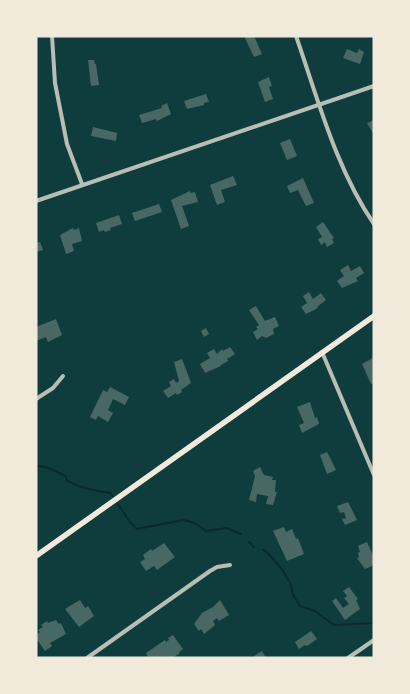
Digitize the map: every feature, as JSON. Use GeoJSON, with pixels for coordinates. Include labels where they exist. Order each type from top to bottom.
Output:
{"type":"FeatureCollection","features":[{"type":"Feature","properties":{"kind":"main road"},"geometry":{"type":"LineString","coordinates":[[36,556],[374,316]]}},
{"type":"Feature","properties":{"kind":"street"},"geometry":{"type":"LineString","coordinates":[[52,36],[55,83],[67,144],[82,184]]}},
{"type":"Feature","properties":{"kind":"street"},"geometry":{"type":"LineString","coordinates":[[296,36],[349,181],[374,224]]}},
{"type":"Feature","properties":{"kind":"street"},"geometry":{"type":"LineString","coordinates":[[36,200],[374,86]]}},
{"type":"Feature","properties":{"kind":"street"},"geometry":{"type":"LineString","coordinates":[[322,352],[374,475]]}},
{"type":"Feature","properties":{"kind":"street"},"geometry":{"type":"LineString","coordinates":[[36,398],[54,388],[63,376]]}},
{"type":"Feature","properties":{"kind":"street"},"geometry":{"type":"LineString","coordinates":[[87,658],[210,571],[217,567],[230,565]]}},
{"type":"Feature","properties":{"kind":"street"},"geometry":{"type":"LineString","coordinates":[[348,658],[374,640]]}},
{"type":"Feature","properties":{"kind":"building"},"geometry":{"type":"Polygon","coordinates":[[[244,36],[254,36],[262,54],[254,57],[244,36]]]}},
{"type":"Feature","properties":{"kind":"building"},"geometry":{"type":"Polygon","coordinates":[[[347,49],[357,53],[359,49],[364,52],[360,64],[343,58],[347,49]]]}},
{"type":"Feature","properties":{"kind":"building"},"geometry":{"type":"Polygon","coordinates":[[[88,60],[94,60],[96,64],[99,85],[91,86],[88,60]]]}},
{"type":"Feature","properties":{"kind":"building"},"geometry":{"type":"Polygon","coordinates":[[[269,77],[272,86],[269,87],[273,99],[265,102],[258,82],[269,77]]]}},
{"type":"Feature","properties":{"kind":"building"},"geometry":{"type":"Polygon","coordinates":[[[206,94],[209,102],[187,109],[184,101],[206,94]]]}},
{"type":"Feature","properties":{"kind":"building"},"geometry":{"type":"Polygon","coordinates":[[[167,103],[171,114],[157,121],[156,119],[142,123],[139,115],[162,108],[161,106],[167,103]]]}},
{"type":"Feature","properties":{"kind":"building"},"geometry":{"type":"Polygon","coordinates":[[[374,120],[374,135],[367,123],[374,120]]]}},
{"type":"Feature","properties":{"kind":"building"},"geometry":{"type":"Polygon","coordinates":[[[93,127],[117,133],[116,141],[91,136],[93,127]]]}},
{"type":"Feature","properties":{"kind":"building"},"geometry":{"type":"Polygon","coordinates":[[[290,139],[297,156],[287,160],[280,143],[290,139]]]}},
{"type":"Feature","properties":{"kind":"building"},"geometry":{"type":"Polygon","coordinates":[[[233,176],[237,185],[221,190],[225,202],[217,205],[210,185],[233,176]]]}},
{"type":"Feature","properties":{"kind":"building"},"geometry":{"type":"Polygon","coordinates":[[[303,178],[314,203],[306,206],[298,190],[290,193],[287,186],[303,178]]]}},
{"type":"Feature","properties":{"kind":"building"},"geometry":{"type":"Polygon","coordinates":[[[190,191],[190,193],[195,192],[198,202],[182,206],[189,226],[181,229],[171,200],[190,191]]]}},
{"type":"Feature","properties":{"kind":"building"},"geometry":{"type":"Polygon","coordinates":[[[159,204],[162,212],[135,221],[132,213],[159,204]]]}},
{"type":"Feature","properties":{"kind":"building"},"geometry":{"type":"Polygon","coordinates":[[[119,215],[122,224],[110,228],[111,230],[99,232],[96,223],[119,215]]]}},
{"type":"Feature","properties":{"kind":"building"},"geometry":{"type":"Polygon","coordinates":[[[323,222],[334,238],[332,239],[334,243],[327,247],[325,242],[321,245],[318,239],[322,237],[316,227],[323,222]]]}},
{"type":"Feature","properties":{"kind":"building"},"geometry":{"type":"Polygon","coordinates":[[[73,228],[74,230],[79,228],[82,241],[72,244],[74,251],[66,254],[60,235],[73,228]]]}},
{"type":"Feature","properties":{"kind":"building"},"geometry":{"type":"Polygon","coordinates":[[[40,242],[43,250],[36,252],[36,243],[40,242]]]}},
{"type":"Feature","properties":{"kind":"building"},"geometry":{"type":"Polygon","coordinates":[[[348,265],[351,271],[360,266],[364,273],[356,278],[358,281],[342,288],[337,281],[344,276],[340,270],[348,265]]]}},
{"type":"Feature","properties":{"kind":"building"},"geometry":{"type":"Polygon","coordinates":[[[309,292],[313,299],[321,293],[326,300],[318,308],[306,314],[301,307],[307,303],[303,296],[309,292]]]}},
{"type":"Feature","properties":{"kind":"building"},"geometry":{"type":"Polygon","coordinates":[[[256,306],[265,321],[275,317],[279,326],[273,329],[274,334],[266,338],[262,336],[257,340],[253,332],[258,329],[256,327],[259,325],[249,310],[256,306]]]}},
{"type":"Feature","properties":{"kind":"building"},"geometry":{"type":"Polygon","coordinates":[[[56,319],[62,335],[48,342],[46,337],[36,341],[36,327],[56,319]]]}},
{"type":"Feature","properties":{"kind":"building"},"geometry":{"type":"Polygon","coordinates":[[[206,328],[209,334],[204,337],[201,331],[206,328]]]}},
{"type":"Feature","properties":{"kind":"building"},"geometry":{"type":"Polygon","coordinates":[[[230,347],[235,354],[221,366],[205,373],[200,364],[210,358],[207,353],[214,349],[217,354],[222,349],[223,351],[230,347]]]}},
{"type":"Feature","properties":{"kind":"building"},"geometry":{"type":"Polygon","coordinates":[[[373,358],[374,383],[371,384],[362,364],[373,358]]]}},
{"type":"Feature","properties":{"kind":"building"},"geometry":{"type":"Polygon","coordinates":[[[182,359],[191,383],[181,390],[182,392],[168,398],[163,391],[171,386],[169,382],[174,379],[176,383],[179,381],[174,362],[182,359]]]}},
{"type":"Feature","properties":{"kind":"building"},"geometry":{"type":"Polygon","coordinates":[[[110,387],[129,397],[125,405],[113,399],[108,410],[113,413],[108,422],[98,416],[96,420],[90,417],[103,390],[107,392],[110,387]]]}},
{"type":"Feature","properties":{"kind":"building"},"geometry":{"type":"Polygon","coordinates":[[[310,402],[319,424],[302,433],[299,425],[304,423],[297,407],[310,402]]]}},
{"type":"Feature","properties":{"kind":"building"},"geometry":{"type":"Polygon","coordinates":[[[327,452],[336,470],[327,474],[320,455],[327,452]]]}},
{"type":"Feature","properties":{"kind":"building"},"geometry":{"type":"Polygon","coordinates":[[[260,467],[264,475],[273,477],[272,480],[276,480],[275,492],[277,492],[273,505],[266,504],[268,496],[257,494],[256,502],[249,500],[255,476],[253,471],[260,467]]]}},
{"type":"Feature","properties":{"kind":"building"},"geometry":{"type":"Polygon","coordinates":[[[348,502],[357,520],[345,525],[342,519],[346,518],[344,512],[340,513],[337,506],[348,502]]]}},
{"type":"Feature","properties":{"kind":"building"},"geometry":{"type":"Polygon","coordinates":[[[284,527],[286,532],[292,529],[296,539],[298,538],[304,554],[287,561],[273,531],[284,527]]]}},
{"type":"Feature","properties":{"kind":"building"},"geometry":{"type":"Polygon","coordinates":[[[367,542],[373,555],[374,565],[365,569],[357,558],[360,552],[358,546],[367,542]]]}},
{"type":"Feature","properties":{"kind":"building"},"geometry":{"type":"Polygon","coordinates":[[[164,543],[175,557],[157,570],[154,566],[146,571],[140,562],[145,559],[143,555],[164,543]]]}},
{"type":"Feature","properties":{"kind":"building"},"geometry":{"type":"Polygon","coordinates":[[[349,587],[358,599],[356,600],[360,609],[345,620],[332,601],[336,598],[343,608],[349,604],[344,598],[347,596],[343,591],[349,587]]]}},
{"type":"Feature","properties":{"kind":"building"},"geometry":{"type":"Polygon","coordinates":[[[80,600],[85,608],[88,606],[94,616],[79,627],[65,609],[80,600]]]}},
{"type":"Feature","properties":{"kind":"building"},"geometry":{"type":"Polygon","coordinates":[[[220,600],[229,615],[219,621],[217,618],[213,621],[215,625],[204,634],[194,624],[202,613],[213,607],[220,600]]]}},
{"type":"Feature","properties":{"kind":"building"},"geometry":{"type":"Polygon","coordinates":[[[56,620],[59,624],[61,623],[66,634],[50,643],[52,646],[45,651],[38,641],[36,642],[36,635],[40,632],[38,630],[43,627],[41,625],[47,621],[48,623],[56,620]]]}},
{"type":"Feature","properties":{"kind":"building"},"geometry":{"type":"Polygon","coordinates":[[[311,631],[317,639],[299,649],[295,642],[311,631]]]}},
{"type":"Feature","properties":{"kind":"building"},"geometry":{"type":"Polygon","coordinates":[[[173,635],[183,649],[180,653],[173,658],[162,658],[160,656],[159,658],[148,658],[146,653],[165,640],[166,642],[169,640],[168,638],[173,635]]]}},
{"type":"Feature","properties":{"kind":"building"},"geometry":{"type":"Polygon","coordinates":[[[262,651],[266,658],[255,658],[254,656],[262,651]]]}},
{"type":"Feature","properties":{"kind":"waterway"},"geometry":{"type":"LineString","coordinates":[[37,466],[44,466],[54,470],[65,476],[68,481],[77,485],[110,493],[113,496]]}},
{"type":"Feature","properties":{"kind":"waterway"},"geometry":{"type":"LineString","coordinates":[[118,504],[129,521],[137,529],[183,520],[193,522],[206,531],[227,528],[241,534]]}},
{"type":"Feature","properties":{"kind":"waterway"},"geometry":{"type":"LineString","coordinates":[[249,542],[254,547]]}},
{"type":"Feature","properties":{"kind":"waterway"},"geometry":{"type":"LineString","coordinates":[[263,550],[282,569],[300,606],[315,611],[334,625],[374,623]]}}]}
